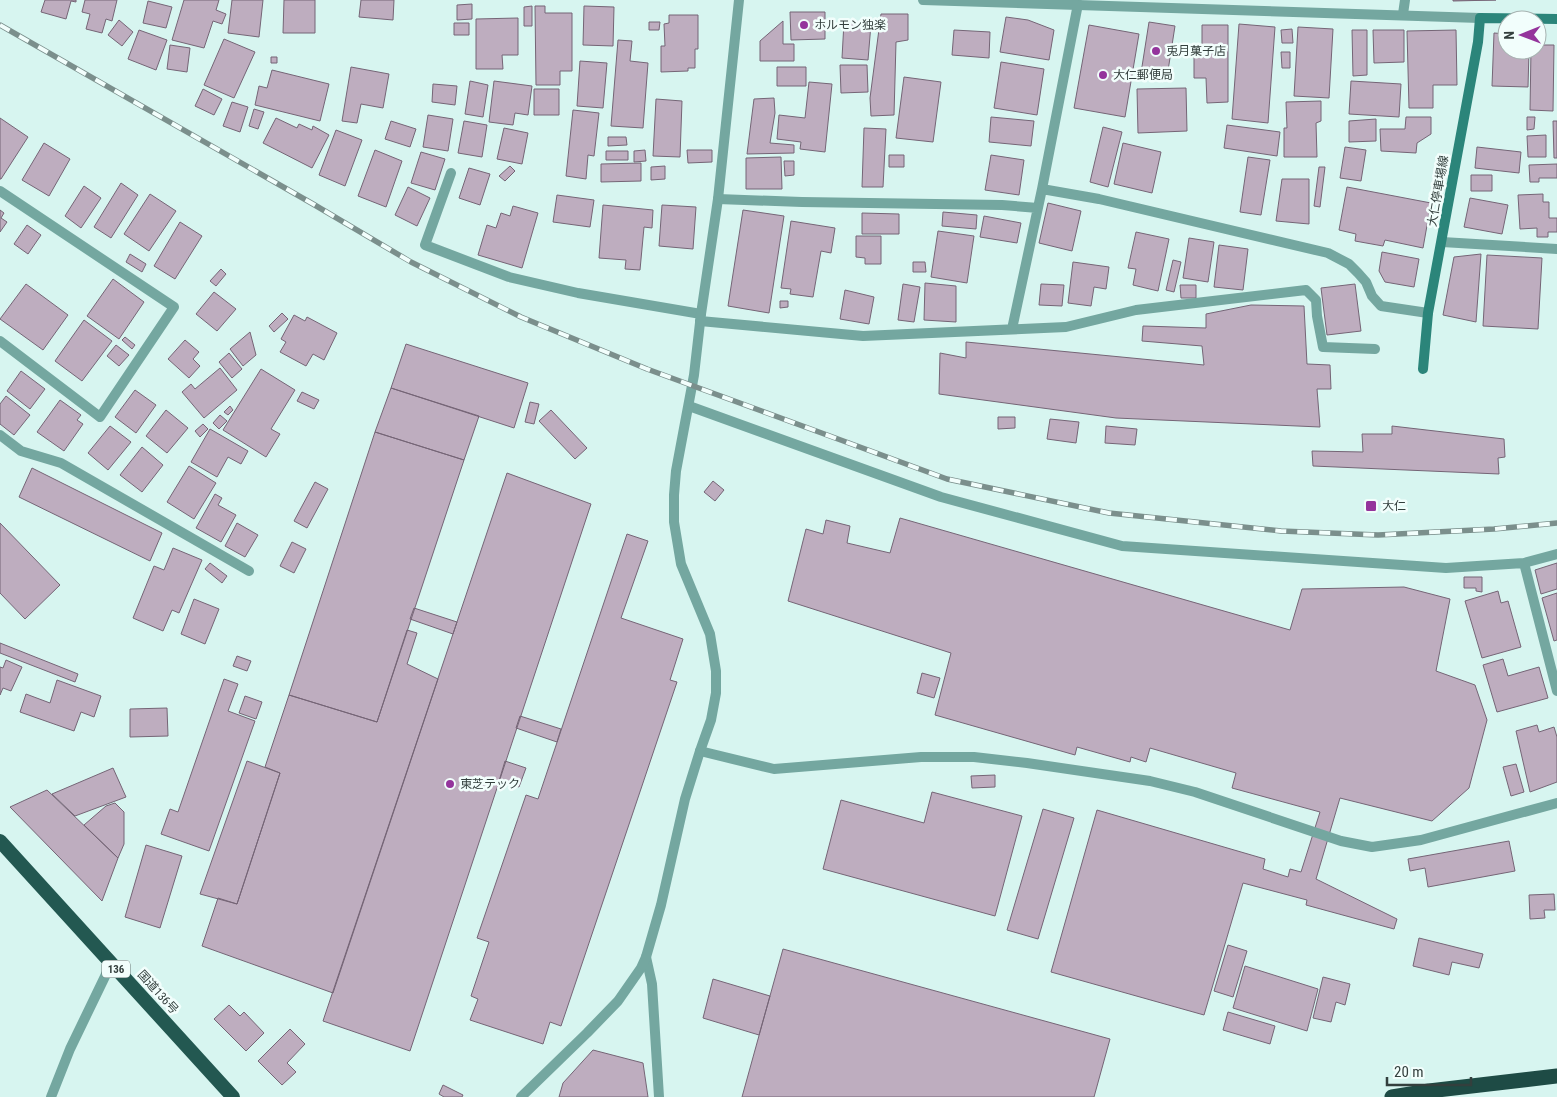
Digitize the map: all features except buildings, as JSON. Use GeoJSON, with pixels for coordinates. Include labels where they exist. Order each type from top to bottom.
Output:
{"type":"FeatureCollection","features":[{"type":"Feature","properties":{"kind":"highway","name":"国道136号"},"geometry":{"type":"LineString","coordinates":[[0,841],[233,1097]]}},
{"type":"Feature","properties":{"kind":"highway"},"geometry":{"type":"LineString","coordinates":[[1392,1097],[1557,1076]]}},
{"type":"Feature","properties":{"kind":"main road"},"geometry":{"type":"LineString","coordinates":[[1480,18],[1557,19]]}},
{"type":"Feature","properties":{"kind":"main road","name":"大仁停車場線"},"geometry":{"type":"LineString","coordinates":[[1423,369],[1428,313],[1478,42],[1480,18]]}},
{"type":"Feature","properties":{"kind":"street"},"geometry":{"type":"LineString","coordinates":[[521,1097],[587,1034],[618,1000],[641,968],[661,905],[685,799],[711,720],[716,693],[716,671],[710,634],[681,564],[674,522],[674,495],[676,471],[689,406],[718,199],[739,0]]}},
{"type":"Feature","properties":{"kind":"street"},"geometry":{"type":"LineString","coordinates":[[923,0],[1163,4],[1480,18]]}},
{"type":"Feature","properties":{"kind":"street"},"geometry":{"type":"LineString","coordinates":[[1403,14],[1405,0]]}},
{"type":"Feature","properties":{"kind":"street"},"geometry":{"type":"LineString","coordinates":[[1012,329],[1042,189],[1078,4]]}},
{"type":"Feature","properties":{"kind":"street"},"geometry":{"type":"LineString","coordinates":[[451,173],[425,245],[509,277],[578,293],[700,317],[863,336],[1066,327],[1136,310],[1306,290],[1316,300],[1322,347],[1375,349]]}},
{"type":"Feature","properties":{"kind":"street"},"geometry":{"type":"LineString","coordinates":[[1042,189],[1099,199],[1328,254],[1349,264],[1366,282],[1372,296],[1381,306],[1428,313]]}},
{"type":"Feature","properties":{"kind":"street"},"geometry":{"type":"LineString","coordinates":[[0,191],[174,308],[100,417],[0,341]]}},
{"type":"Feature","properties":{"kind":"street"},"geometry":{"type":"LineString","coordinates":[[718,199],[1002,205],[1038,208]]}},
{"type":"Feature","properties":{"kind":"street"},"geometry":{"type":"LineString","coordinates":[[1442,242],[1557,249]]}},
{"type":"Feature","properties":{"kind":"street"},"geometry":{"type":"LineString","coordinates":[[689,406],[942,497],[1122,546],[1446,568],[1524,564],[1557,554]]}},
{"type":"Feature","properties":{"kind":"street"},"geometry":{"type":"LineString","coordinates":[[0,435],[20,451],[61,463],[248,571]]}},
{"type":"Feature","properties":{"kind":"street"},"geometry":{"type":"LineString","coordinates":[[1524,564],[1557,691]]}},
{"type":"Feature","properties":{"kind":"street"},"geometry":{"type":"LineString","coordinates":[[700,751],[774,769],[920,757],[974,757],[1027,763],[1150,781],[1195,792],[1341,841],[1372,847],[1421,840],[1557,803]]}},
{"type":"Feature","properties":{"kind":"street"},"geometry":{"type":"LineString","coordinates":[[646,957],[652,984],[659,1097]]}},
{"type":"Feature","properties":{"kind":"street"},"geometry":{"type":"LineString","coordinates":[[50,1097],[70,1049],[111,964]]}},
{"type":"Feature","properties":{"kind":"railway"},"geometry":{"type":"LineString","coordinates":[[0,25],[411,262],[521,317],[647,369],[947,479],[1109,513],[1281,531],[1378,535],[1494,529],[1557,523]]}},
{"type":"Feature","properties":{"kind":"place","name":"ホルモン独楽"},"geometry":{"type":"Point","coordinates":[804,25]}},
{"type":"Feature","properties":{"kind":"place","name":"兎月菓子店"},"geometry":{"type":"Point","coordinates":[1156,51]}},
{"type":"Feature","properties":{"kind":"place","name":"大仁郵便局"},"geometry":{"type":"Point","coordinates":[1103,75]}},
{"type":"Feature","properties":{"kind":"place","name":"大仁"},"geometry":{"type":"Point","coordinates":[1371,506]}},
{"type":"Feature","properties":{"kind":"place","name":"東芝テック"},"geometry":{"type":"Point","coordinates":[450,784]}}]}
